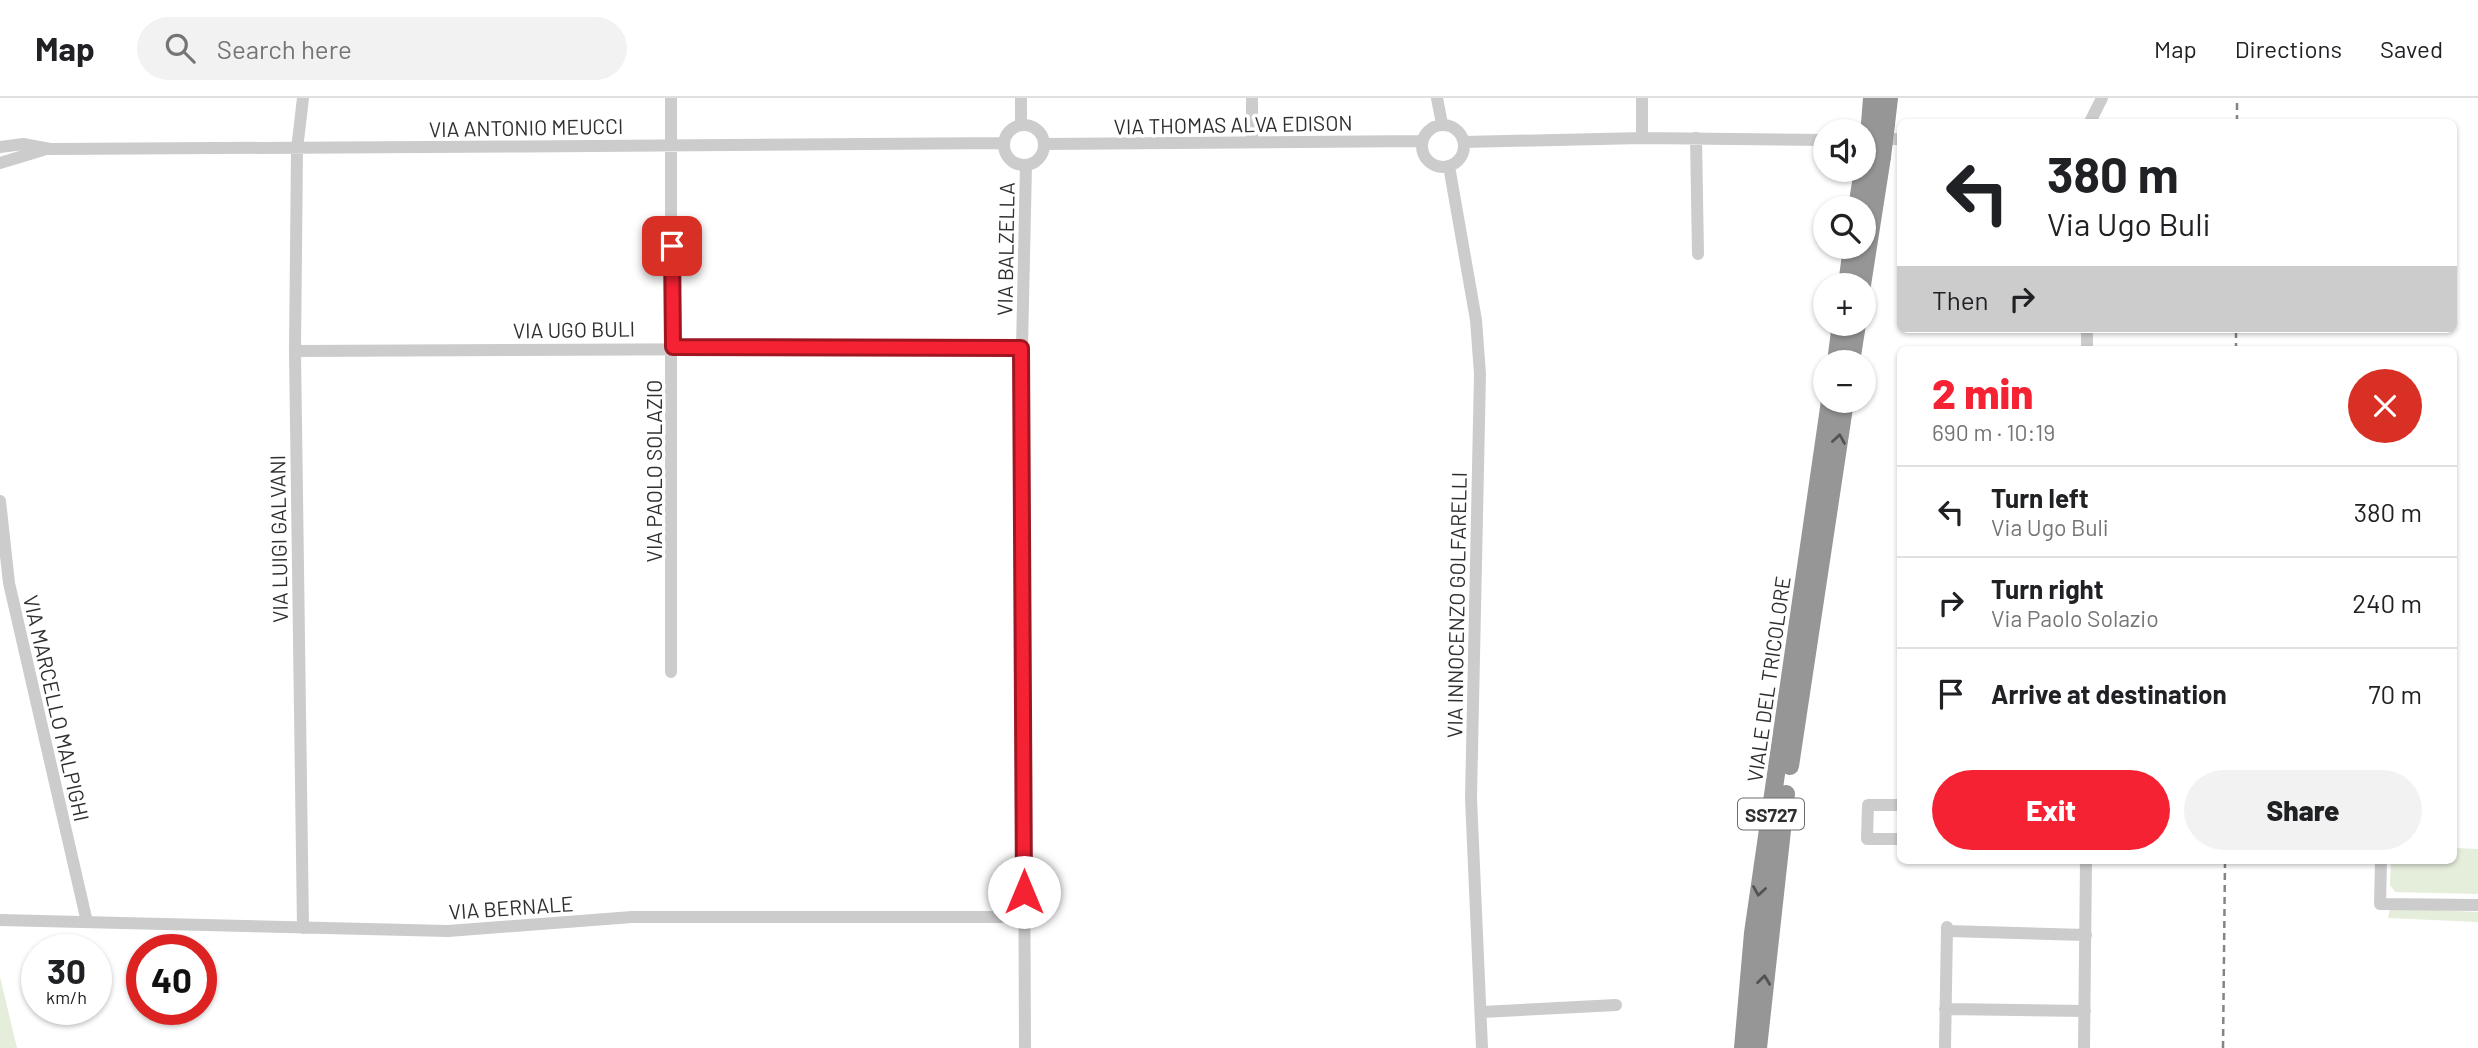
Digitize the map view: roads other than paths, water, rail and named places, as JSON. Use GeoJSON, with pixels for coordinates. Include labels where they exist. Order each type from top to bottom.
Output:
{"type":"FeatureCollection","features":[{"type":"Feature","properties":{"kind":"highway"},"geometry":{"type":"LineString","coordinates":[[1871,119],[1872,98]]}},
{"type":"Feature","properties":{"kind":"highway"},"geometry":{"type":"LineString","coordinates":[[1876,132],[1889,98]]}},
{"type":"Feature","properties":{"kind":"highway"},"geometry":{"type":"LineString","coordinates":[[1863,273],[1868,182]]}},
{"type":"Feature","properties":{"kind":"highway","name":"VIALE DEL TRICOLORE"},"geometry":{"type":"LineString","coordinates":[[1758,1048],[1829,413]]}},
{"type":"Feature","properties":{"kind":"highway","name":"VIALE DEL TRICOLORE"},"geometry":{"type":"LineString","coordinates":[[1815,554],[1843,413]]}},
{"type":"Feature","properties":{"kind":"highway","name":"VIALE DEL TRICOLORE"},"geometry":{"type":"LineString","coordinates":[[1743,1048],[1753,933],[1812,582]]}},
{"type":"Feature","properties":{"kind":"street","name":"VIA LUIGI GALVANI"},"geometry":{"type":"LineString","coordinates":[[303,98],[297,149],[295,351],[303,928]]}},
{"type":"Feature","properties":{"kind":"street","name":"VIA PAOLO SOLAZIO"},"geometry":{"type":"LineString","coordinates":[[671,98],[671,672]]}},
{"type":"Feature","properties":{"kind":"street"},"geometry":{"type":"LineString","coordinates":[[1021,98],[1021,124]]}},
{"type":"Feature","properties":{"kind":"street"},"geometry":{"type":"LineString","coordinates":[[1252,98],[1252,142]]}},
{"type":"Feature","properties":{"kind":"street"},"geometry":{"type":"LineString","coordinates":[[1437,98],[1442,124]]}},
{"type":"Feature","properties":{"kind":"street"},"geometry":{"type":"LineString","coordinates":[[1642,98],[1642,138]]}},
{"type":"Feature","properties":{"kind":"street"},"geometry":{"type":"LineString","coordinates":[[2092,119],[2102,98]]}},
{"type":"Feature","properties":{"kind":"street"},"geometry":{"type":"LineString","coordinates":[[1021,124],[1034,127],[1044,144],[1041,156],[1026,165],[1009,159],[1003,143],[1009,130],[1021,124]]}},
{"type":"Feature","properties":{"kind":"street"},"geometry":{"type":"LineString","coordinates":[[1442,124],[1454,127],[1464,142],[1460,159],[1449,166],[1431,163],[1423,153],[1422,141],[1430,129],[1442,124]]}},
{"type":"Feature","properties":{"kind":"street"},"geometry":{"type":"LineString","coordinates":[[1464,142],[1642,138],[1813,140]]}},
{"type":"Feature","properties":{"kind":"street"},"geometry":{"type":"LineString","coordinates":[[1696,138],[1698,254]]}},
{"type":"Feature","properties":{"kind":"street"},"geometry":{"type":"LineString","coordinates":[[1876,146],[1897,140]]}},
{"type":"Feature","properties":{"kind":"street","name":"VIA THOMAS ALVA EDISON"},"geometry":{"type":"LineString","coordinates":[[1044,144],[1422,141]]}},
{"type":"Feature","properties":{"kind":"street","name":"VIA ANTONIO MEUCCI"},"geometry":{"type":"LineString","coordinates":[[0,147],[23,144],[50,149],[297,149],[1003,143]]}},
{"type":"Feature","properties":{"kind":"street","name":"VIA ANTONIO MEUCCI"},"geometry":{"type":"LineString","coordinates":[[0,163],[50,149]]}},
{"type":"Feature","properties":{"kind":"street","name":"VIA BALZELLA"},"geometry":{"type":"LineString","coordinates":[[1025,1048],[1021,348],[1026,165]]}},
{"type":"Feature","properties":{"kind":"street","name":"VIA INNOCENZO GOLFARELLI"},"geometry":{"type":"LineString","coordinates":[[1449,166],[1476,320],[1480,374],[1471,798],[1482,1048]]}},
{"type":"Feature","properties":{"kind":"street","name":"VIA UGO BULI"},"geometry":{"type":"LineString","coordinates":[[295,351],[673,347],[1021,348]]}},
{"type":"Feature","properties":{"kind":"street","name":"VIA MARCELLO MALPIGHI"},"geometry":{"type":"LineString","coordinates":[[0,501],[9,583],[87,922]]}},
{"type":"Feature","properties":{"kind":"street"},"geometry":{"type":"LineString","coordinates":[[1897,805],[1868,805],[1867,839],[1897,839]]}},
{"type":"Feature","properties":{"kind":"street"},"geometry":{"type":"LineString","coordinates":[[2084,1048],[2086,864]]}},
{"type":"Feature","properties":{"kind":"street"},"geometry":{"type":"LineString","coordinates":[[2381,864],[2380,904],[2478,905]]}},
{"type":"Feature","properties":{"kind":"street","name":"VIA BERNALE"},"geometry":{"type":"LineString","coordinates":[[0,920],[448,931],[632,917],[1024,917]]}},
{"type":"Feature","properties":{"kind":"street"},"geometry":{"type":"LineString","coordinates":[[1945,1048],[1947,929],[2086,935]]}},
{"type":"Feature","properties":{"kind":"street"},"geometry":{"type":"LineString","coordinates":[[1482,1012],[1616,1005]]}},
{"type":"Feature","properties":{"kind":"street"},"geometry":{"type":"LineString","coordinates":[[1945,1009],[2085,1011]]}},
{"type":"Feature","properties":{"kind":"railway"},"geometry":{"type":"LineString","coordinates":[[2237,98],[2237,119]]}},
{"type":"Feature","properties":{"kind":"railway"},"geometry":{"type":"LineString","coordinates":[[2236,333],[2236,346]]}},
{"type":"Feature","properties":{"kind":"railway"},"geometry":{"type":"LineString","coordinates":[[2223,1048],[2225,864]]}}]}
